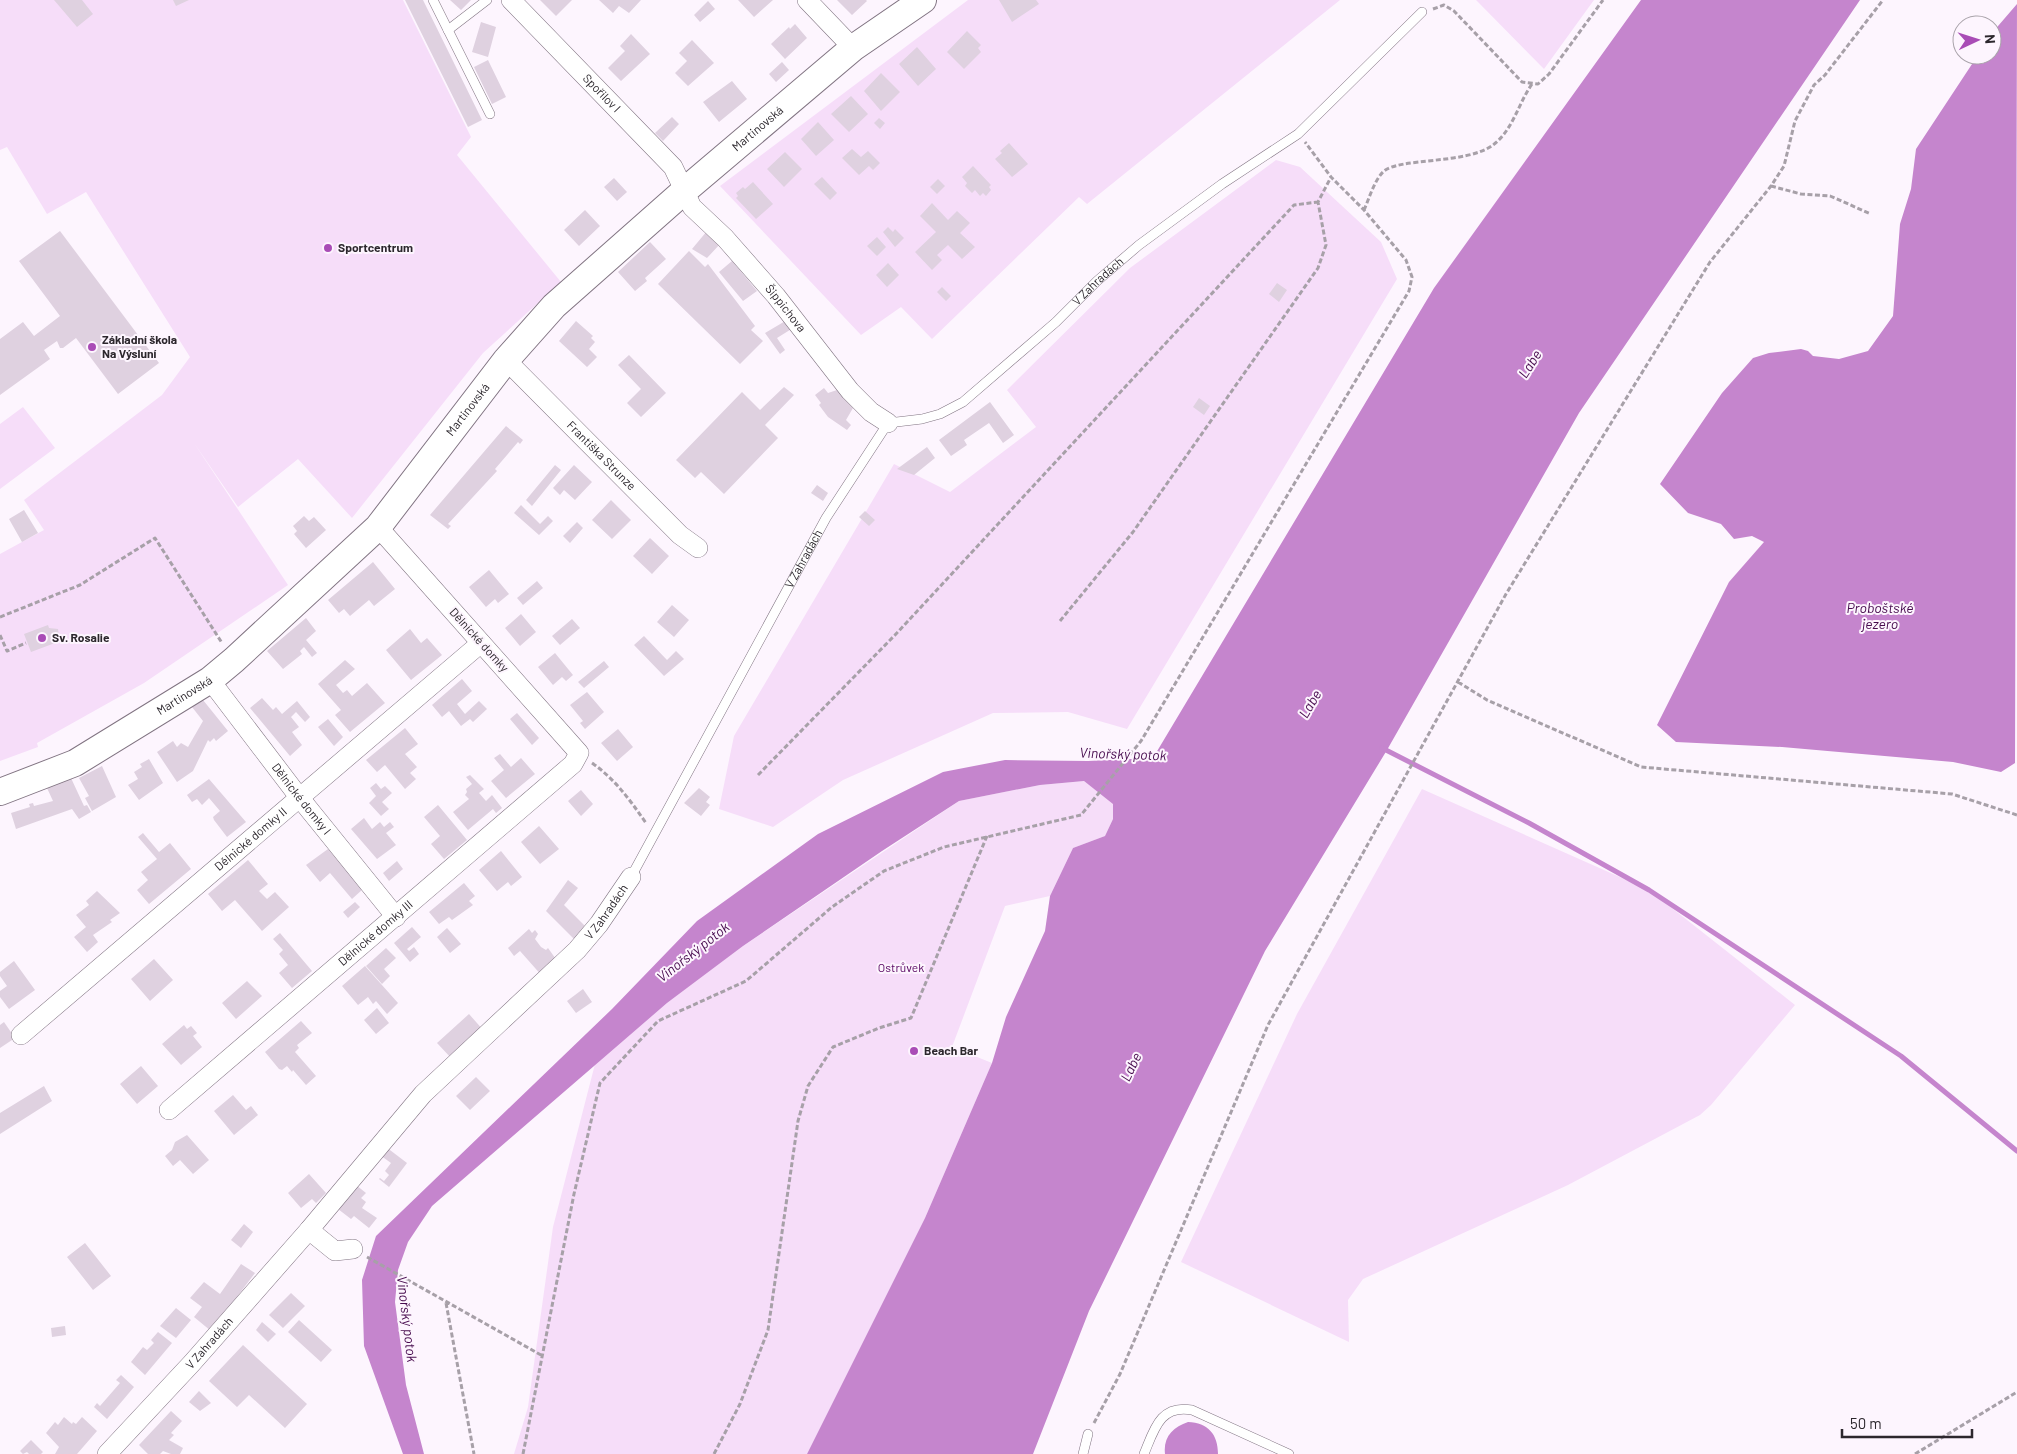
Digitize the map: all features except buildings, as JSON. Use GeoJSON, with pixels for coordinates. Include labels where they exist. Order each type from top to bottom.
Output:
{"type":"FeatureCollection","features":[{"type":"Feature","properties":{"kind":"street","name":"Spořilov I"},"geometry":{"type":"LineString","coordinates":[[511,0],[673,167],[683,192]]}},
{"type":"Feature","properties":{"kind":"street"},"geometry":{"type":"LineString","coordinates":[[807,0],[853,48]]}},
{"type":"Feature","properties":{"kind":"street","name":"Martinovská"},"geometry":{"type":"LineString","coordinates":[[0,792],[75,763],[210,680],[234,660],[378,527],[506,360],[554,306],[683,192],[853,48],[922,0]]}},
{"type":"Feature","properties":{"kind":"street","name":"Šippichova"},"geometry":{"type":"LineString","coordinates":[[683,192],[692,207],[725,238],[776,296],[850,391],[871,412],[888,423]]}},
{"type":"Feature","properties":{"kind":"street","name":"Františka Strunze"},"geometry":{"type":"LineString","coordinates":[[506,360],[680,535],[698,548]]}},
{"type":"Feature","properties":{"kind":"street","name":"Dělnické domky"},"geometry":{"type":"LineString","coordinates":[[378,527],[579,752]]}},
{"type":"Feature","properties":{"kind":"street","name":"Dělnické domky II"},"geometry":{"type":"LineString","coordinates":[[21,1035],[481,643]]}},
{"type":"Feature","properties":{"kind":"street","name":"Dělnické domky I"},"geometry":{"type":"LineString","coordinates":[[210,680],[299,797],[396,917]]}},
{"type":"Feature","properties":{"kind":"street","name":"Dělnické domky III"},"geometry":{"type":"LineString","coordinates":[[169,1110],[574,764],[579,752]]}},
{"type":"Feature","properties":{"kind":"street","name":"V Zahradách"},"geometry":{"type":"LineString","coordinates":[[107,1454],[192,1363],[309,1230],[423,1094],[577,950],[600,924],[631,877]]}},
{"type":"Feature","properties":{"kind":"street"},"geometry":{"type":"LineString","coordinates":[[309,1230],[335,1251],[356,1251]]}},
{"type":"Feature","properties":{"kind":"lane"},"geometry":{"type":"LineString","coordinates":[[433,0],[490,114]]}},
{"type":"Feature","properties":{"kind":"lane"},"geometry":{"type":"LineString","coordinates":[[448,30],[487,0]]}},
{"type":"Feature","properties":{"kind":"lane","name":"V Zahradách"},"geometry":{"type":"LineString","coordinates":[[631,877],[656,835],[826,518],[888,423],[922,419],[940,414],[963,402],[1056,322],[1097,281],[1139,245],[1222,184],[1298,134],[1422,12]]}},
{"type":"Feature","properties":{"kind":"lane"},"geometry":{"type":"LineString","coordinates":[[1144,1454],[1158,1422],[1169,1413],[1180,1408],[1192,1410],[1289,1454]]}},
{"type":"Feature","properties":{"kind":"lane"},"geometry":{"type":"LineString","coordinates":[[1083,1454],[1088,1434]]}},
{"type":"Feature","properties":{"kind":"path"},"geometry":{"type":"LineString","coordinates":[[1422,12],[1444,5],[1454,11],[1522,82],[1538,84],[1550,74],[1603,0]]}},
{"type":"Feature","properties":{"kind":"path"},"geometry":{"type":"LineString","coordinates":[[1088,1434],[1120,1374],[1268,1025],[1418,753],[1522,568],[1710,262],[1784,166],[1795,121],[1814,85],[1825,75],[1883,0]]}},
{"type":"Feature","properties":{"kind":"path"},"geometry":{"type":"LineString","coordinates":[[1364,210],[1382,172],[1390,167],[1440,161],[1482,152],[1492,146],[1509,128],[1519,104],[1532,84]]}},
{"type":"Feature","properties":{"kind":"path"},"geometry":{"type":"LineString","coordinates":[[523,1454],[574,1194],[600,1083],[658,1021],[746,981],[832,908],[884,871],[944,848],[1080,815],[1140,741],[1409,291],[1412,277],[1406,260],[1364,210],[1331,177],[1298,134]]}},
{"type":"Feature","properties":{"kind":"path"},"geometry":{"type":"LineString","coordinates":[[1060,621],[1133,532],[1318,268],[1326,245],[1318,202],[1331,177]]}},
{"type":"Feature","properties":{"kind":"path"},"geometry":{"type":"LineString","coordinates":[[1770,186],[1801,194],[1830,196],[1871,214]]}},
{"type":"Feature","properties":{"kind":"path"},"geometry":{"type":"LineString","coordinates":[[758,775],[896,635],[1294,205],[1318,202]]}},
{"type":"Feature","properties":{"kind":"path"},"geometry":{"type":"LineString","coordinates":[[0,617],[80,585],[155,538],[234,660]]}},
{"type":"Feature","properties":{"kind":"path"},"geometry":{"type":"LineString","coordinates":[[0,635],[7,651],[26,643]]}},
{"type":"Feature","properties":{"kind":"path"},"geometry":{"type":"LineString","coordinates":[[1458,682],[1487,700],[1641,767],[1952,794],[2017,815]]}},
{"type":"Feature","properties":{"kind":"path"},"geometry":{"type":"LineString","coordinates":[[607,774],[623,791],[656,835]]}},
{"type":"Feature","properties":{"kind":"path"},"geometry":{"type":"LineString","coordinates":[[714,1454],[740,1404],[768,1330],[798,1121],[808,1086],[833,1047],[879,1028],[911,1018],[988,836]]}},
{"type":"Feature","properties":{"kind":"path"},"geometry":{"type":"LineString","coordinates":[[356,1251],[541,1355]]}},
{"type":"Feature","properties":{"kind":"path"},"geometry":{"type":"LineString","coordinates":[[446,1302],[474,1454]]}},
{"type":"Feature","properties":{"kind":"path"},"geometry":{"type":"LineString","coordinates":[[1914,1454],[2017,1392]]}},
{"type":"Feature","properties":{"kind":"green space","name":"Sportcentrum"},"geometry":{"type":"Polygon","coordinates":[[[0,0],[403,0],[471,137],[457,155],[561,282],[483,353],[352,518],[298,459],[238,507],[194,443],[288,585],[144,683],[37,743],[38,747],[0,761],[0,554],[44,530],[24,500],[162,395],[190,357],[86,192],[47,214],[7,147],[0,150],[0,0]]]}},
{"type":"Feature","properties":{"kind":"green space"},"geometry":{"type":"Polygon","coordinates":[[[968,0],[1340,0],[1087,204],[1079,197],[932,339],[901,307],[861,335],[720,186],[968,0]]]}},
{"type":"Feature","properties":{"kind":"green space"},"geometry":{"type":"Polygon","coordinates":[[[1476,0],[1594,0],[1544,69],[1476,0]]]}},
{"type":"Feature","properties":{"kind":"green space"},"geometry":{"type":"Polygon","coordinates":[[[1276,160],[1300,167],[1381,242],[1397,279],[1127,729],[1068,712],[993,713],[843,780],[773,827],[719,809],[734,736],[894,464],[950,492],[1036,427],[1007,390],[1130,268],[1276,160]]]}},
{"type":"Feature","properties":{"kind":"green space"},"geometry":{"type":"Polygon","coordinates":[[[23,407],[55,448],[0,489],[0,424],[23,407]]]}},
{"type":"Feature","properties":{"kind":"green space","name":"Ostrůvek"},"geometry":{"type":"Polygon","coordinates":[[[1084,781],[1114,804],[1113,819],[1105,836],[1073,848],[1050,896],[1005,906],[952,1047],[992,1063],[925,1218],[807,1454],[514,1454],[528,1407],[553,1227],[595,1064],[667,1003],[743,946],[959,801],[1040,785],[1084,781]]]}},
{"type":"Feature","properties":{"kind":"green space"},"geometry":{"type":"Polygon","coordinates":[[[1422,789],[1649,890],[1795,1005],[1711,1105],[1700,1115],[1568,1185],[1363,1279],[1348,1300],[1349,1342],[1181,1262],[1297,1014],[1422,789]]]}},
{"type":"Feature","properties":{"kind":"water"},"geometry":{"type":"Polygon","coordinates":[[[1641,0],[1860,0],[1579,413],[1387,750],[1265,951],[1089,1311],[1033,1454],[807,1454],[925,1218],[992,1063],[1006,1017],[1045,931],[1050,896],[1073,848],[1105,836],[1113,819],[1113,804],[1084,781],[1040,785],[959,801],[882,851],[743,946],[667,1003],[432,1206],[408,1242],[398,1270],[395,1302],[406,1385],[424,1454],[403,1454],[364,1346],[362,1280],[376,1236],[612,1009],[697,921],[818,834],[943,772],[1005,760],[1088,761],[1153,758],[1434,288],[1641,0]]]}},
{"type":"Feature","properties":{"kind":"water","name":"Proboštské jezero"},"geometry":{"type":"Polygon","coordinates":[[[2017,4],[2015,763],[2001,772],[1953,762],[1782,747],[1676,742],[1657,725],[1729,582],[1764,542],[1752,536],[1734,539],[1721,524],[1688,513],[1660,484],[1722,393],[1753,358],[1769,353],[1801,349],[1808,351],[1813,356],[1839,359],[1868,351],[1893,316],[1900,224],[1911,189],[1916,149],[1971,65],[2002,65],[2002,21],[2017,4]]]}},
{"type":"Feature","properties":{"kind":"water"},"geometry":{"type":"Polygon","coordinates":[[[1188,1422],[1206,1427],[1214,1435],[1218,1454],[1165,1454],[1167,1438],[1174,1430],[1188,1422]]]}},
{"type":"Feature","properties":{"kind":"waterway"},"geometry":{"type":"LineString","coordinates":[[1382,748],[1529,823],[1649,890],[1901,1056],[2017,1151]]}},
{"type":"Feature","properties":{"kind":"place","name":"Sportcentrum"},"geometry":{"type":"Point","coordinates":[328,248]}},
{"type":"Feature","properties":{"kind":"place","name":"Základní škola Na Výsluní"},"geometry":{"type":"Point","coordinates":[92,347]}},
{"type":"Feature","properties":{"kind":"place","name":"Sv. Rosalie"},"geometry":{"type":"Point","coordinates":[42,638]}},
{"type":"Feature","properties":{"kind":"place","name":"Beach Bar"},"geometry":{"type":"Point","coordinates":[914,1051]}},
{"type":"Feature","properties":{"kind":"water label","name":"Labe"},"geometry":{"type":"Point","coordinates":[1530,364]}},
{"type":"Feature","properties":{"kind":"water label","name":"Labe"},"geometry":{"type":"Point","coordinates":[1310,704]}},
{"type":"Feature","properties":{"kind":"water label","name":"Vinořský potok"},"geometry":{"type":"Point","coordinates":[1123,754]}},
{"type":"Feature","properties":{"kind":"water label","name":"Vinořský potok"},"geometry":{"type":"Point","coordinates":[693,952]}},
{"type":"Feature","properties":{"kind":"water label","name":"Labe"},"geometry":{"type":"Point","coordinates":[1131,1067]}},
{"type":"Feature","properties":{"kind":"water label","name":"Vinořský potok"},"geometry":{"type":"Point","coordinates":[407,1319]}}]}
